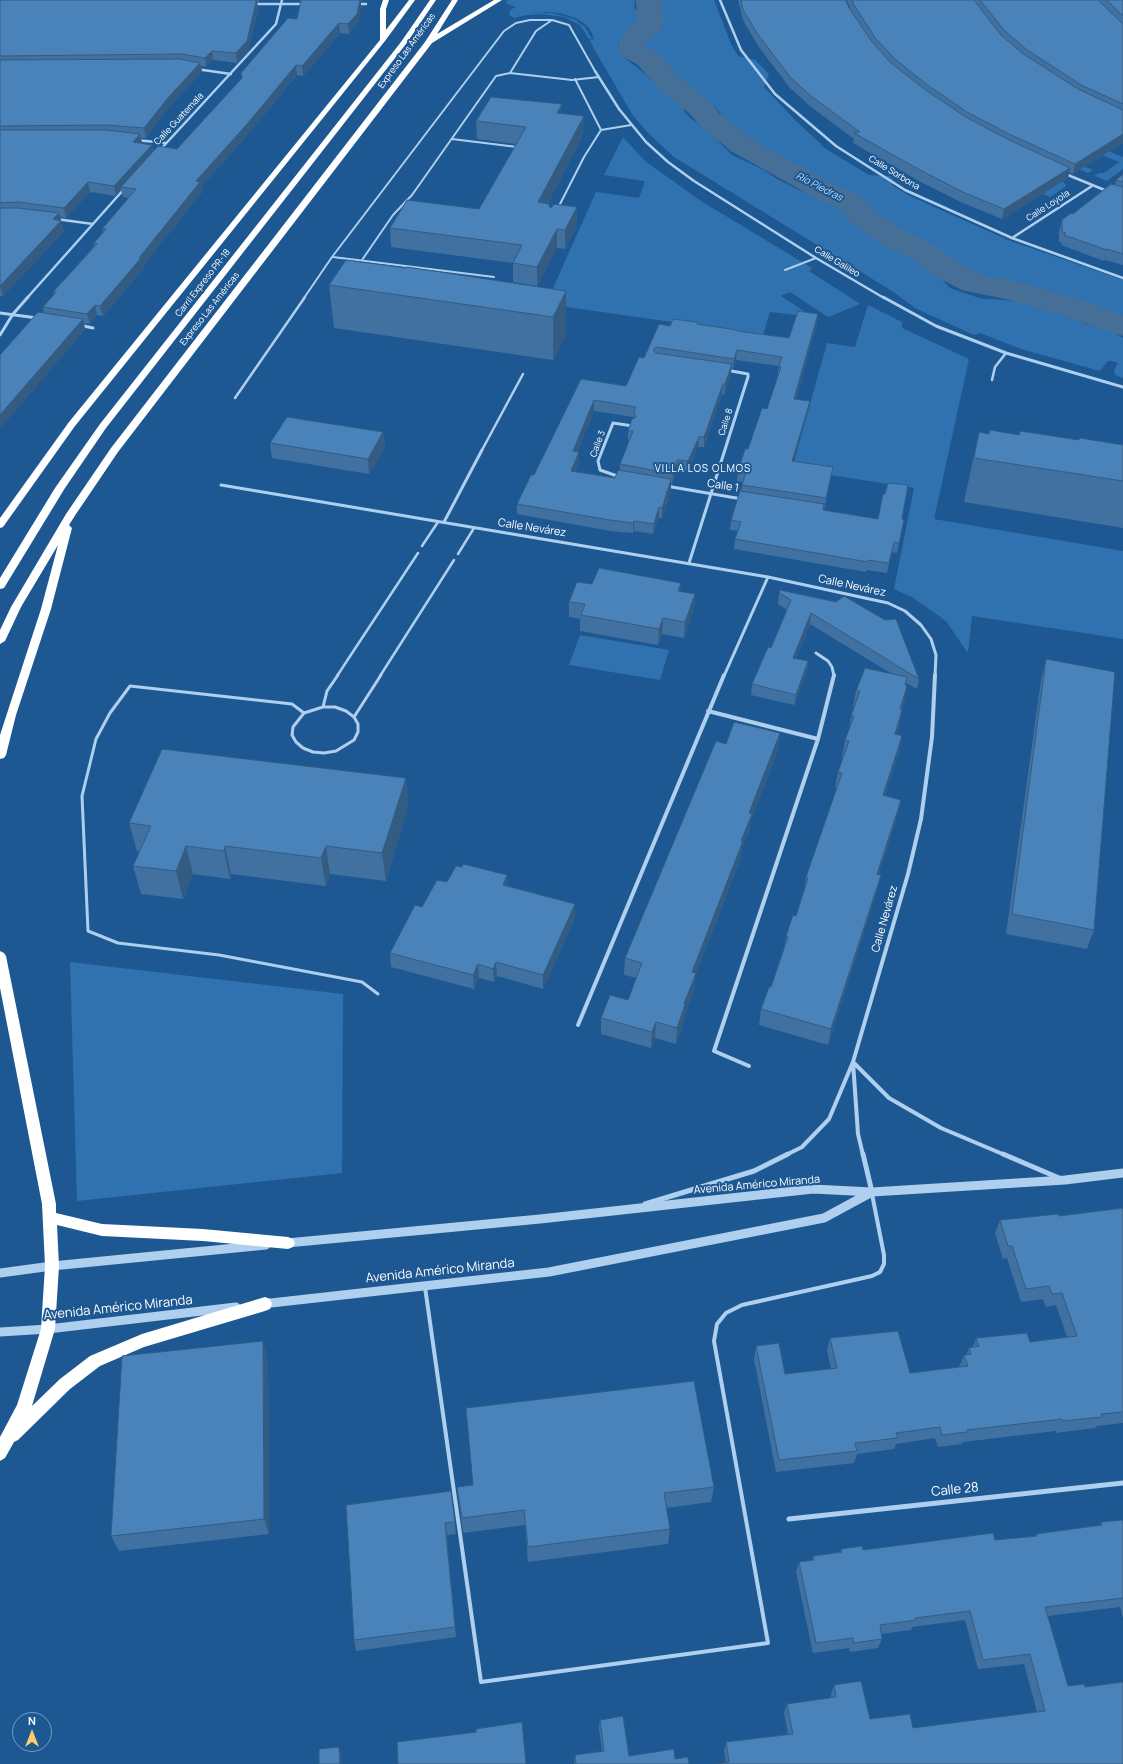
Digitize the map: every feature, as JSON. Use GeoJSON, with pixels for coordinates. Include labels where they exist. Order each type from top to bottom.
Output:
{"type":"FeatureCollection","features":[{"type":"Feature","properties":{"kind":"highway"},"geometry":{"type":"LineString","coordinates":[[383,40],[383,9],[386,0]]}},
{"type":"Feature","properties":{"kind":"highway"},"geometry":{"type":"LineString","coordinates":[[0,525],[72,424],[383,40],[412,0]]}},
{"type":"Feature","properties":{"kind":"highway","name":"Carril Expreso PR-18"},"geometry":{"type":"LineString","coordinates":[[0,586],[60,488],[103,426],[404,43],[433,0]]}},
{"type":"Feature","properties":{"kind":"highway","name":"Expreso Las Américas"},"geometry":{"type":"LineString","coordinates":[[0,641],[16,607],[71,514],[114,450],[428,43],[454,0]]}},
{"type":"Feature","properties":{"kind":"highway"},"geometry":{"type":"LineString","coordinates":[[428,43],[499,0]]}},
{"type":"Feature","properties":{"kind":"highway"},"geometry":{"type":"LineString","coordinates":[[0,755],[11,716],[46,609],[71,514]]}},
{"type":"Feature","properties":{"kind":"highway"},"geometry":{"type":"LineString","coordinates":[[0,956],[50,1204],[52,1266],[48,1329],[24,1407],[3,1448]]}},
{"type":"Feature","properties":{"kind":"highway"},"geometry":{"type":"LineString","coordinates":[[50,1217],[73,1224],[102,1230],[203,1235],[288,1243]]}},
{"type":"Feature","properties":{"kind":"highway"},"geometry":{"type":"LineString","coordinates":[[3,1448],[65,1384],[95,1361],[142,1341],[265,1304]]}},
{"type":"Feature","properties":{"kind":"street","name":"Calle Guatemala"},"geometry":{"type":"LineString","coordinates":[[156,155],[276,24],[282,0]]}},
{"type":"Feature","properties":{"kind":"street","name":"Calle Sorbona"},"geometry":{"type":"LineString","coordinates":[[720,0],[741,50],[775,94],[836,146],[905,190],[1012,238],[1123,278]]}},
{"type":"Feature","properties":{"kind":"street"},"geometry":{"type":"LineString","coordinates":[[249,4],[312,4]]}},
{"type":"Feature","properties":{"kind":"street"},"geometry":{"type":"LineString","coordinates":[[351,4],[366,4]]}},
{"type":"Feature","properties":{"kind":"street"},"geometry":{"type":"LineString","coordinates":[[189,67],[231,74]]}},
{"type":"Feature","properties":{"kind":"street","name":"Calle Galileo"},"geometry":{"type":"LineString","coordinates":[[595,71],[619,109],[646,142],[668,162],[694,181],[816,258],[917,317],[958,336],[1006,353],[1123,387]]}},
{"type":"Feature","properties":{"kind":"street"},"geometry":{"type":"LineString","coordinates":[[130,139],[166,143]]}},
{"type":"Feature","properties":{"kind":"street"},"geometry":{"type":"LineString","coordinates":[[1057,170],[1092,186],[1110,192]]}},
{"type":"Feature","properties":{"kind":"street"},"geometry":{"type":"LineString","coordinates":[[0,335],[13,314],[129,183]]}},
{"type":"Feature","properties":{"kind":"street","name":"Calle Loyola"},"geometry":{"type":"LineString","coordinates":[[1012,238],[1092,186]]}},
{"type":"Feature","properties":{"kind":"street"},"geometry":{"type":"LineString","coordinates":[[50,218],[93,224]]}},
{"type":"Feature","properties":{"kind":"street"},"geometry":{"type":"LineString","coordinates":[[0,313],[42,319]]}},
{"type":"Feature","properties":{"kind":"street"},"geometry":{"type":"LineString","coordinates":[[71,324],[93,328]]}},
{"type":"Feature","properties":{"kind":"street","name":"Calle 8"},"geometry":{"type":"LineString","coordinates":[[689,563],[748,377],[748,374],[722,369]]}},
{"type":"Feature","properties":{"kind":"street","name":"Calle 3"},"geometry":{"type":"LineString","coordinates":[[622,478],[600,470],[598,461],[613,423],[633,426]]}},
{"type":"Feature","properties":{"kind":"street"},"geometry":{"type":"LineString","coordinates":[[444,522],[482,450]]}},
{"type":"Feature","properties":{"kind":"street","name":"Calle 1"},"geometry":{"type":"LineString","coordinates":[[658,484],[750,500]]}},
{"type":"Feature","properties":{"kind":"street","name":"Calle Nevárez"},"geometry":{"type":"LineString","coordinates":[[221,485],[768,577],[888,603],[905,611],[920,625],[931,639],[936,655],[932,737],[921,819],[908,874],[853,1062],[858,1134],[872,1192]]}},
{"type":"Feature","properties":{"kind":"street"},"geometry":{"type":"LineString","coordinates":[[578,1025],[708,711],[768,577]]}},
{"type":"Feature","properties":{"kind":"street"},"geometry":{"type":"LineString","coordinates":[[750,1066],[714,1051],[818,739],[834,675],[832,667],[828,661],[816,653]]}},
{"type":"Feature","properties":{"kind":"street"},"geometry":{"type":"LineString","coordinates":[[708,711],[818,739]]}},
{"type":"Feature","properties":{"kind":"street"},"geometry":{"type":"LineString","coordinates":[[625,1210],[754,1171],[802,1147],[829,1119],[853,1062],[889,1098],[941,1128],[1065,1180]]}},
{"type":"Feature","properties":{"kind":"street","name":"Avenida Américo Miranda"},"geometry":{"type":"LineString","coordinates":[[0,1273],[52,1266],[625,1210],[813,1189],[872,1192],[1065,1180],[1123,1173]]}},
{"type":"Feature","properties":{"kind":"street","name":"Avenida Américo Miranda"},"geometry":{"type":"LineString","coordinates":[[0,1332],[48,1329],[549,1272],[824,1218],[872,1192]]}},
{"type":"Feature","properties":{"kind":"street","name":"Calle 28"},"geometry":{"type":"LineString","coordinates":[[789,1519],[1123,1483]]}},
{"type":"Feature","properties":{"kind":"lane"},"geometry":{"type":"LineString","coordinates":[[235,398],[332,257],[504,31],[516,23],[530,20],[552,20],[569,25],[595,71]]}},
{"type":"Feature","properties":{"kind":"lane"},"geometry":{"type":"LineString","coordinates":[[510,73],[536,31],[552,20]]}},
{"type":"Feature","properties":{"kind":"lane"},"geometry":{"type":"LineString","coordinates":[[362,260],[393,215],[412,196],[496,76],[510,73],[575,80],[599,77]]}},
{"type":"Feature","properties":{"kind":"lane"},"geometry":{"type":"LineString","coordinates":[[575,80],[601,130]]}},
{"type":"Feature","properties":{"kind":"lane"},"geometry":{"type":"LineString","coordinates":[[557,210],[584,157],[601,130],[632,125]]}},
{"type":"Feature","properties":{"kind":"lane"},"geometry":{"type":"LineString","coordinates":[[452,139],[519,148],[515,154]]}},
{"type":"Feature","properties":{"kind":"lane"},"geometry":{"type":"LineString","coordinates":[[401,207],[408,208]]}},
{"type":"Feature","properties":{"kind":"lane"},"geometry":{"type":"LineString","coordinates":[[332,257],[494,277]]}},
{"type":"Feature","properties":{"kind":"lane"},"geometry":{"type":"LineString","coordinates":[[785,270],[816,258]]}},
{"type":"Feature","properties":{"kind":"lane"},"geometry":{"type":"LineString","coordinates":[[992,380],[995,367],[1006,353]]}},
{"type":"Feature","properties":{"kind":"lane"},"geometry":{"type":"LineString","coordinates":[[482,450],[523,374]]}},
{"type":"Feature","properties":{"kind":"lane"},"geometry":{"type":"LineString","coordinates":[[422,546],[438,522]]}},
{"type":"Feature","properties":{"kind":"lane"},"geometry":{"type":"LineString","coordinates":[[458,554],[474,528]]}},
{"type":"Feature","properties":{"kind":"lane"},"geometry":{"type":"LineString","coordinates":[[323,707],[328,691],[418,553]]}},
{"type":"Feature","properties":{"kind":"lane"},"geometry":{"type":"LineString","coordinates":[[354,717],[364,704],[454,560]]}},
{"type":"Feature","properties":{"kind":"lane"},"geometry":{"type":"LineString","coordinates":[[304,713],[292,704],[130,686],[110,713],[96,738],[82,796],[88,931],[118,943],[219,955],[362,982],[378,994]]}},
{"type":"Feature","properties":{"kind":"lane"},"geometry":{"type":"LineString","coordinates":[[323,707],[335,707],[346,711],[354,717],[358,724],[358,732],[354,740],[336,751],[324,753],[313,752],[303,748],[296,742],[292,735],[293,727],[304,713],[323,707]]}},
{"type":"Feature","properties":{"kind":"lane"},"geometry":{"type":"LineString","coordinates":[[425,1286],[481,1682],[768,1643],[714,1341],[717,1324],[726,1313],[742,1305],[872,1276],[880,1272],[884,1264],[884,1255],[872,1192]]}},
{"type":"Feature","properties":{"kind":"shaded area"},"geometry":{"type":"Polygon","coordinates":[[[635,0],[634,8],[639,13],[639,22],[636,28],[623,37],[623,42],[618,46],[622,56],[644,73],[660,89],[672,93],[679,98],[684,111],[689,117],[715,138],[732,155],[762,169],[777,179],[801,191],[819,198],[827,197],[837,200],[845,206],[852,220],[928,264],[950,288],[982,299],[1047,305],[1067,313],[1086,324],[1105,327],[1123,338],[1123,378],[1115,375],[1114,370],[1118,363],[1113,361],[1108,361],[1100,371],[1021,349],[980,333],[974,335],[915,308],[892,291],[674,157],[647,132],[632,114],[594,49],[590,40],[594,39],[590,29],[585,24],[576,18],[559,13],[548,12],[526,13],[551,13],[574,19],[585,27],[592,39],[589,39],[580,25],[564,17],[541,14],[514,18],[509,15],[510,10],[516,7],[507,4],[506,1],[635,0]]]}},
{"type":"Feature","properties":{"kind":"shaded area"},"geometry":{"type":"Polygon","coordinates":[[[645,0],[714,0],[731,44],[738,56],[755,60],[769,74],[764,87],[795,120],[826,149],[869,175],[889,176],[893,179],[892,185],[910,196],[1008,240],[1123,280],[1123,323],[1066,300],[1042,297],[1017,284],[985,278],[950,267],[934,254],[909,241],[901,239],[899,233],[891,225],[871,214],[852,199],[843,201],[830,195],[829,188],[821,182],[753,144],[737,133],[715,107],[703,101],[675,77],[663,71],[665,62],[642,46],[641,40],[652,31],[656,22],[657,6],[645,3],[645,0]]]}},
{"type":"Feature","properties":{"kind":"shaded area"},"geometry":{"type":"Polygon","coordinates":[[[623,137],[645,161],[701,201],[812,268],[809,271],[860,304],[828,317],[790,292],[781,296],[813,317],[770,312],[763,335],[546,304],[596,192],[639,198],[645,181],[604,175],[623,137]]]}},
{"type":"Feature","properties":{"kind":"shaded area"},"geometry":{"type":"Polygon","coordinates":[[[1094,145],[1123,157],[1123,169],[1107,181],[1094,176],[1099,173],[1104,173],[1119,162],[1097,153],[1071,161],[1093,170],[1088,173],[1061,162],[1094,145]]]}},
{"type":"Feature","properties":{"kind":"shaded area"},"geometry":{"type":"Polygon","coordinates":[[[1039,173],[1063,182],[1066,185],[1050,197],[1043,194],[1060,182],[1039,173]]]}},
{"type":"Feature","properties":{"kind":"shaded area"},"geometry":{"type":"Polygon","coordinates":[[[868,305],[902,322],[902,328],[969,359],[934,519],[1123,551],[1123,639],[972,616],[968,653],[946,621],[912,597],[894,589],[914,488],[792,469],[827,343],[855,347],[868,305]]]}},
{"type":"Feature","properties":{"kind":"shaded area"},"geometry":{"type":"Polygon","coordinates":[[[580,635],[669,650],[660,680],[569,665],[580,635]]]}},
{"type":"Feature","properties":{"kind":"shaded area"},"geometry":{"type":"Polygon","coordinates":[[[70,962],[343,994],[342,1173],[77,1201],[70,962]]]}},
{"type":"Feature","properties":{"kind":"building"},"geometry":{"type":"Polygon","coordinates":[[[0,0],[256,0],[256,2],[247,41],[236,53],[212,51],[205,58],[181,54],[0,56],[0,0]]]}},
{"type":"Feature","properties":{"kind":"building"},"geometry":{"type":"Polygon","coordinates":[[[301,0],[360,0],[357,14],[348,24],[339,23],[302,66],[296,65],[248,123],[196,181],[200,182],[139,258],[141,258],[100,306],[95,305],[87,314],[43,307],[56,292],[53,292],[97,244],[94,243],[106,229],[102,229],[136,189],[121,187],[158,146],[177,149],[242,78],[241,73],[288,18],[297,19],[301,0]]]}},
{"type":"Feature","properties":{"kind":"building"},"geometry":{"type":"Polygon","coordinates":[[[741,0],[846,0],[849,8],[872,42],[891,63],[923,88],[964,116],[1007,139],[1070,168],[1004,209],[965,193],[854,133],[860,132],[811,96],[791,78],[759,36],[743,10],[741,0]]]}},
{"type":"Feature","properties":{"kind":"building"},"geometry":{"type":"Polygon","coordinates":[[[852,0],[974,0],[1000,34],[1022,53],[1078,89],[1123,110],[1123,134],[1075,164],[1009,134],[967,112],[926,84],[895,59],[876,39],[852,0]]]}},
{"type":"Feature","properties":{"kind":"building"},"geometry":{"type":"Polygon","coordinates":[[[980,0],[1099,0],[1123,24],[1123,104],[1081,85],[1026,49],[1004,30],[980,0]]]}},
{"type":"Feature","properties":{"kind":"building"},"geometry":{"type":"Polygon","coordinates":[[[1107,0],[1123,0],[1123,16],[1107,0]]]}},
{"type":"Feature","properties":{"kind":"building"},"geometry":{"type":"Polygon","coordinates":[[[180,59],[200,63],[167,99],[144,128],[106,125],[0,126],[0,60],[180,59]]]}},
{"type":"Feature","properties":{"kind":"building"},"geometry":{"type":"Polygon","coordinates":[[[491,97],[562,104],[557,113],[584,116],[538,202],[549,204],[551,208],[554,204],[577,207],[565,230],[557,229],[537,267],[513,263],[522,245],[390,228],[407,200],[479,209],[526,127],[476,121],[491,97]]]}},
{"type":"Feature","properties":{"kind":"building"},"geometry":{"type":"Polygon","coordinates":[[[0,130],[106,130],[140,134],[133,142],[152,145],[114,186],[88,182],[64,208],[19,202],[0,203],[0,130]]]}},
{"type":"Feature","properties":{"kind":"building"},"geometry":{"type":"Polygon","coordinates":[[[1123,174],[1123,182],[1116,180],[1123,174]]]}},
{"type":"Feature","properties":{"kind":"building"},"geometry":{"type":"Polygon","coordinates":[[[1111,184],[1123,187],[1123,254],[1064,235],[1066,233],[1062,232],[1062,220],[1071,213],[1073,214],[1111,184]]]}},
{"type":"Feature","properties":{"kind":"building"},"geometry":{"type":"Polygon","coordinates":[[[0,208],[18,208],[59,213],[53,219],[61,221],[0,286],[0,208]]]}},
{"type":"Feature","properties":{"kind":"building"},"geometry":{"type":"Polygon","coordinates":[[[346,260],[407,267],[566,291],[553,317],[329,285],[346,260]]]}},
{"type":"Feature","properties":{"kind":"building"},"geometry":{"type":"Polygon","coordinates":[[[798,311],[818,314],[794,399],[810,401],[792,461],[833,467],[826,498],[742,485],[746,472],[738,471],[745,449],[748,449],[762,408],[767,409],[781,367],[779,366],[782,357],[737,350],[734,359],[656,347],[653,350],[656,353],[732,364],[725,384],[723,384],[704,437],[699,437],[688,461],[677,460],[673,474],[620,464],[633,431],[628,431],[632,419],[636,417],[634,413],[636,407],[594,400],[573,451],[579,452],[571,471],[615,478],[618,470],[671,479],[662,508],[659,507],[654,524],[610,520],[517,504],[531,475],[534,475],[581,379],[626,386],[639,357],[644,358],[659,324],[670,326],[673,319],[697,322],[697,324],[737,331],[789,338],[798,311]]]}},
{"type":"Feature","properties":{"kind":"building"},"geometry":{"type":"Polygon","coordinates":[[[38,312],[83,319],[0,415],[0,355],[38,312]]]}},
{"type":"Feature","properties":{"kind":"building"},"geometry":{"type":"Polygon","coordinates":[[[287,417],[383,432],[368,459],[270,443],[287,417]]]}},
{"type":"Feature","properties":{"kind":"building"},"geometry":{"type":"Polygon","coordinates":[[[990,430],[1019,435],[1020,431],[1123,445],[1123,481],[974,458],[979,432],[989,434],[990,430]]]}},
{"type":"Feature","properties":{"kind":"building"},"geometry":{"type":"Polygon","coordinates":[[[888,483],[908,485],[902,519],[904,520],[899,543],[894,542],[889,563],[868,560],[868,562],[735,539],[741,522],[731,520],[740,491],[824,504],[823,510],[878,519],[883,494],[885,494],[888,483]]]}},
{"type":"Feature","properties":{"kind":"building"},"geometry":{"type":"Polygon","coordinates":[[[599,568],[681,583],[678,591],[695,594],[685,622],[663,618],[659,629],[581,615],[585,604],[569,602],[577,582],[592,584],[599,568]]]}},
{"type":"Feature","properties":{"kind":"building"},"geometry":{"type":"Polygon","coordinates":[[[780,590],[836,602],[844,596],[885,620],[896,619],[919,679],[811,613],[793,658],[808,661],[796,695],[752,684],[768,647],[771,648],[791,600],[779,593],[780,590]]]}},
{"type":"Feature","properties":{"kind":"building"},"geometry":{"type":"Polygon","coordinates":[[[1046,659],[1115,672],[1094,930],[1012,914],[1046,659]]]}},
{"type":"Feature","properties":{"kind":"building"},"geometry":{"type":"Polygon","coordinates":[[[865,668],[907,677],[905,685],[907,686],[900,709],[902,710],[895,734],[902,736],[883,795],[901,800],[877,874],[881,875],[831,1029],[761,1009],[769,987],[771,987],[788,937],[786,936],[793,915],[796,916],[808,878],[806,877],[842,773],[838,772],[849,741],[845,740],[854,716],[851,716],[860,691],[856,691],[865,668]]]}},
{"type":"Feature","properties":{"kind":"building"},"geometry":{"type":"Polygon","coordinates":[[[734,722],[780,733],[749,813],[752,814],[741,841],[743,841],[692,972],[696,973],[684,1004],[685,1005],[677,1028],[656,1022],[652,1032],[601,1018],[610,995],[628,1000],[642,963],[625,958],[716,741],[726,744],[734,722]]]}},
{"type":"Feature","properties":{"kind":"building"},"geometry":{"type":"Polygon","coordinates":[[[162,749],[406,778],[382,853],[326,846],[321,858],[225,846],[224,851],[186,846],[176,871],[133,866],[151,826],[129,823],[162,749]]]}},
{"type":"Feature","properties":{"kind":"building"},"geometry":{"type":"Polygon","coordinates":[[[463,864],[507,875],[503,885],[575,904],[543,975],[496,962],[493,969],[478,964],[473,975],[390,953],[415,905],[422,907],[437,880],[447,882],[456,866],[462,867],[463,864]]]}},
{"type":"Feature","properties":{"kind":"building"},"geometry":{"type":"Polygon","coordinates":[[[1123,1208],[1123,1412],[1101,1414],[1102,1417],[1062,1421],[1062,1419],[967,1430],[967,1432],[942,1435],[940,1427],[896,1433],[898,1438],[855,1443],[857,1451],[779,1460],[756,1346],[779,1343],[785,1374],[837,1368],[830,1338],[898,1331],[910,1373],[968,1366],[964,1355],[971,1354],[969,1348],[979,1346],[976,1338],[1027,1333],[1030,1342],[1077,1336],[1062,1293],[1052,1294],[1049,1286],[1026,1289],[1012,1246],[1008,1246],[1000,1220],[1058,1214],[1059,1216],[1123,1208]]]}},
{"type":"Feature","properties":{"kind":"building"},"geometry":{"type":"Polygon","coordinates":[[[263,1341],[264,1519],[111,1536],[122,1356],[263,1341]]]}},
{"type":"Feature","properties":{"kind":"building"},"geometry":{"type":"Polygon","coordinates":[[[694,1381],[714,1487],[664,1493],[670,1529],[528,1547],[524,1510],[462,1518],[457,1487],[473,1485],[466,1408],[694,1381]]]}},
{"type":"Feature","properties":{"kind":"building"},"geometry":{"type":"Polygon","coordinates":[[[451,1491],[455,1522],[445,1523],[455,1627],[354,1640],[346,1505],[451,1491]]]}},
{"type":"Feature","properties":{"kind":"building"},"geometry":{"type":"Polygon","coordinates":[[[1123,1520],[1123,1598],[1045,1607],[1068,1686],[1084,1684],[1085,1687],[1123,1682],[1123,1764],[716,1764],[729,1762],[726,1742],[793,1734],[787,1704],[836,1697],[834,1685],[861,1681],[870,1719],[910,1714],[913,1728],[1045,1711],[1030,1654],[983,1660],[970,1611],[915,1618],[916,1620],[880,1625],[882,1639],[854,1643],[853,1638],[816,1643],[799,1562],[814,1560],[813,1556],[842,1552],[841,1549],[862,1546],[863,1550],[993,1533],[995,1540],[1037,1536],[1036,1534],[1102,1525],[1101,1522],[1123,1520]]]}},
{"type":"Feature","properties":{"kind":"building"},"geometry":{"type":"Polygon","coordinates":[[[623,1716],[629,1756],[674,1749],[675,1759],[688,1757],[689,1764],[576,1764],[575,1755],[604,1751],[600,1720],[623,1716]]]}},
{"type":"Feature","properties":{"kind":"building"},"geometry":{"type":"Polygon","coordinates":[[[522,1722],[526,1764],[398,1764],[397,1742],[476,1732],[476,1729],[522,1722]]]}},
{"type":"Feature","properties":{"kind":"building"},"geometry":{"type":"Polygon","coordinates":[[[339,1747],[340,1764],[319,1764],[319,1749],[339,1747]]]}},
{"type":"Feature","properties":{"kind":"waterway","name":"Río Piedras"},"geometry":{"type":"LineString","coordinates":[[649,0],[650,25],[637,35],[632,43],[632,51],[647,58],[669,83],[699,107],[710,120],[741,145],[826,192],[848,201],[864,218],[897,240],[927,254],[944,268],[973,283],[1009,290],[1068,306],[1123,326]]}},
{"type":"Feature","properties":{"kind":"district","name":"VILLA LOS OLMOS"},"geometry":{"type":"Point","coordinates":[703,469]}}]}
